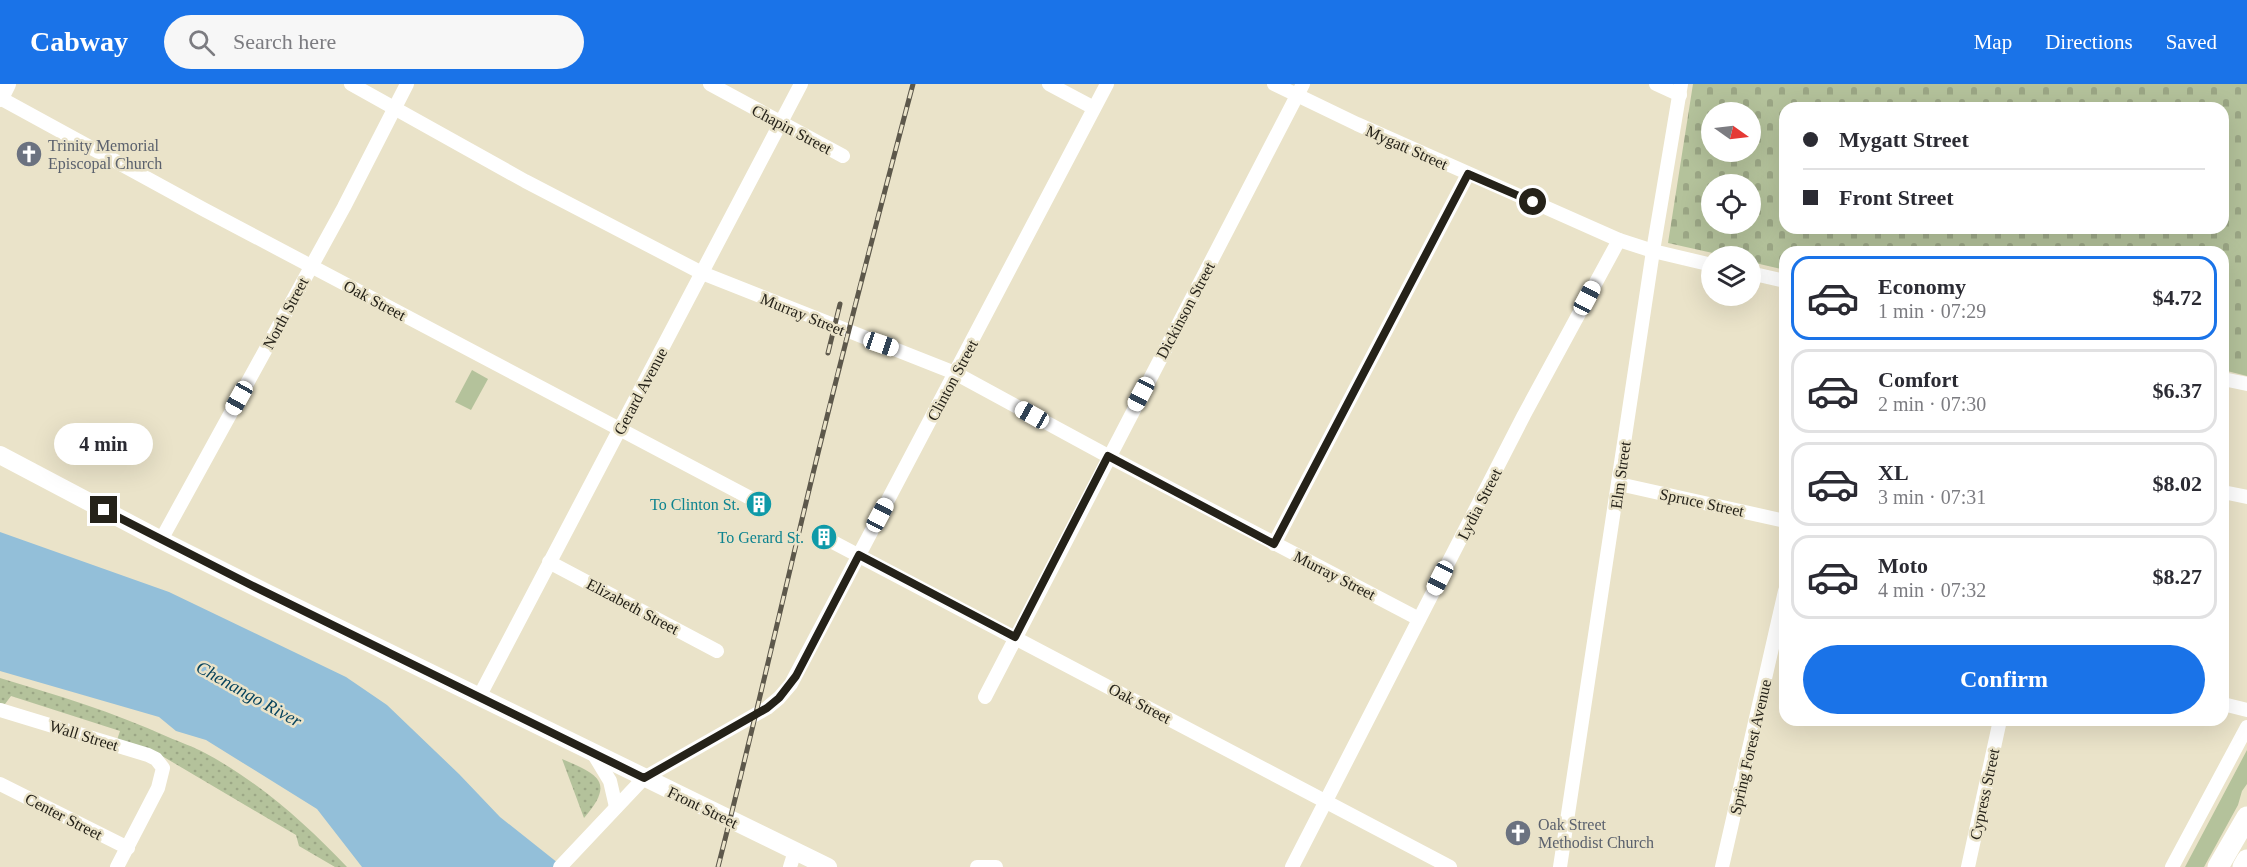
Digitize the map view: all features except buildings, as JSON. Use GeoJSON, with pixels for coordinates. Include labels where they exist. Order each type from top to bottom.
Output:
{"type":"FeatureCollection","features":[{"type":"Feature","properties":{"kind":"highway"},"geometry":{"type":"LineString","coordinates":[[2218,867],[2247,817]]}},
{"type":"Feature","properties":{"kind":"highway"},"geometry":{"type":"LineString","coordinates":[[2243,867],[2247,860]]}},
{"type":"Feature","properties":{"kind":"main road"},"geometry":{"type":"LineString","coordinates":[[0,98],[7,84]]}},
{"type":"Feature","properties":{"kind":"main road","name":"Front Street"},"geometry":{"type":"LineString","coordinates":[[0,455],[161,540],[644,778],[793,859],[828,867]]}},
{"type":"Feature","properties":{"kind":"street","name":"Murray Street"},"geometry":{"type":"LineString","coordinates":[[351,84],[525,181],[702,273],[955,373],[1419,619]]}},
{"type":"Feature","properties":{"kind":"street","name":"North Street"},"geometry":{"type":"LineString","coordinates":[[161,540],[344,207],[407,84]]}},
{"type":"Feature","properties":{"kind":"street","name":"Chapin Street"},"geometry":{"type":"LineString","coordinates":[[710,84],[843,156]]}},
{"type":"Feature","properties":{"kind":"street","name":"Gerard Avenue"},"geometry":{"type":"LineString","coordinates":[[479,697],[801,84]]}},
{"type":"Feature","properties":{"kind":"street"},"geometry":{"type":"LineString","coordinates":[[1049,84],[1094,108]]}},
{"type":"Feature","properties":{"kind":"street","name":"Clinton Street"},"geometry":{"type":"LineString","coordinates":[[560,867],[644,778],[767,708],[779,698],[796,676],[1107,84]]}},
{"type":"Feature","properties":{"kind":"street","name":"Mygatt Street"},"geometry":{"type":"LineString","coordinates":[[1274,84],[1300,90],[1468,174],[1619,240],[1653,252],[1701,263]]}},
{"type":"Feature","properties":{"kind":"street"},"geometry":{"type":"LineString","coordinates":[[1656,84],[1680,89]]}},
{"type":"Feature","properties":{"kind":"street","name":"Elm Street"},"geometry":{"type":"LineString","coordinates":[[1560,867],[1653,252],[1680,89]]}},
{"type":"Feature","properties":{"kind":"street","name":"Dickinson Street"},"geometry":{"type":"LineString","coordinates":[[985,696],[1300,90]]}},
{"type":"Feature","properties":{"kind":"street","name":"Oak Street"},"geometry":{"type":"LineString","coordinates":[[0,98],[752,500]]}},
{"type":"Feature","properties":{"kind":"street"},"geometry":{"type":"LineString","coordinates":[[1274,544],[1468,174]]}},
{"type":"Feature","properties":{"kind":"street","name":"Lydia Street"},"geometry":{"type":"LineString","coordinates":[[1292,867],[1524,415],[1619,240]]}},
{"type":"Feature","properties":{"kind":"street"},"geometry":{"type":"LineString","coordinates":[[1761,276],[1779,280]]}},
{"type":"Feature","properties":{"kind":"street"},"geometry":{"type":"LineString","coordinates":[[2229,380],[2247,384]]}},
{"type":"Feature","properties":{"kind":"street","name":"Spruce Street"},"geometry":{"type":"LineString","coordinates":[[1618,484],[1779,520]]}},
{"type":"Feature","properties":{"kind":"street"},"geometry":{"type":"LineString","coordinates":[[2229,493],[2247,497]]}},
{"type":"Feature","properties":{"kind":"street","name":"Oak Street"},"geometry":{"type":"LineString","coordinates":[[829,540],[1450,867]]}},
{"type":"Feature","properties":{"kind":"street","name":"Elizabeth Street"},"geometry":{"type":"LineString","coordinates":[[549,562],[717,651]]}},
{"type":"Feature","properties":{"kind":"street","name":"Spring Forest Avenue"},"geometry":{"type":"LineString","coordinates":[[1722,867],[1779,617]]}},
{"type":"Feature","properties":{"kind":"street"},"geometry":{"type":"LineString","coordinates":[[2229,706],[2247,710]]}},
{"type":"Feature","properties":{"kind":"street","name":"Wall Street"},"geometry":{"type":"LineString","coordinates":[[0,710],[156,759],[164,768],[160,784],[128,848]]}},
{"type":"Feature","properties":{"kind":"street","name":"Cypress Street"},"geometry":{"type":"LineString","coordinates":[[1968,867],[1999,726]]}},
{"type":"Feature","properties":{"kind":"street"},"geometry":{"type":"LineString","coordinates":[[2172,867],[2247,727]]}},
{"type":"Feature","properties":{"kind":"street"},"geometry":{"type":"LineString","coordinates":[[593,753],[610,782],[616,807]]}},
{"type":"Feature","properties":{"kind":"street","name":"Center Street"},"geometry":{"type":"LineString","coordinates":[[0,784],[128,848]]}},
{"type":"Feature","properties":{"kind":"street"},"geometry":{"type":"LineString","coordinates":[[117,867],[128,848]]}},
{"type":"Feature","properties":{"kind":"street"},"geometry":{"type":"LineString","coordinates":[[977,867],[996,867]]}},
{"type":"Feature","properties":{"kind":"green space"},"geometry":{"type":"Polygon","coordinates":[[[1693,84],[2247,84],[2247,376],[2229,372],[2229,246],[1779,246],[1779,269],[1761,264],[1761,246],[1701,246],[1701,250],[1668,243],[1693,84]]]}},
{"type":"Feature","properties":{"kind":"green space"},"geometry":{"type":"Polygon","coordinates":[[[472,370],[488,379],[471,410],[455,402],[472,370]]]}},
{"type":"Feature","properties":{"kind":"green space"},"geometry":{"type":"Polygon","coordinates":[[[0,678],[106,712],[205,753],[263,790],[315,835],[347,867],[335,867],[299,846],[296,835],[157,753],[117,740],[120,731],[11,696],[5,704],[0,703],[0,678]]]}},
{"type":"Feature","properties":{"kind":"green space"},"geometry":{"type":"Polygon","coordinates":[[[2247,750],[2247,784],[2242,791],[2238,805],[2204,867],[2185,867],[2247,750]]]}},
{"type":"Feature","properties":{"kind":"green space"},"geometry":{"type":"Polygon","coordinates":[[[562,759],[585,770],[599,781],[599,796],[584,818],[562,759]]]}},
{"type":"Feature","properties":{"kind":"water","name":"Chenango River"},"geometry":{"type":"Polygon","coordinates":[[[0,532],[169,592],[346,677],[387,705],[500,817],[563,867],[362,867],[317,809],[206,740],[176,731],[159,717],[0,671],[0,532]]]}},
{"type":"Feature","properties":{"kind":"railway"},"geometry":{"type":"LineString","coordinates":[[718,867],[827,417],[913,84]]}},
{"type":"Feature","properties":{"kind":"railway"},"geometry":{"type":"LineString","coordinates":[[828,353],[840,304]]}},
{"type":"Feature","properties":{"kind":"place","name":"Trinity Memorial Episcopal Church"},"geometry":{"type":"Point","coordinates":[29,154]}},
{"type":"Feature","properties":{"kind":"place","name":"To Clinton St."},"geometry":{"type":"Point","coordinates":[759,504]}},
{"type":"Feature","properties":{"kind":"place","name":"To Gerard St."},"geometry":{"type":"Point","coordinates":[824,537]}},
{"type":"Feature","properties":{"kind":"place","name":"Oak Street Methodist Church"},"geometry":{"type":"Point","coordinates":[1518,833]}},
{"type":"Feature","properties":{"kind":"route"},"geometry":{"type":"LineString","coordinates":[[104,510],[388,653],[644,778],[767,708],[779,698],[796,676],[859,555],[1015,637],[1108,456],[1274,544],[1468,174],[1533,202]]}}]}
